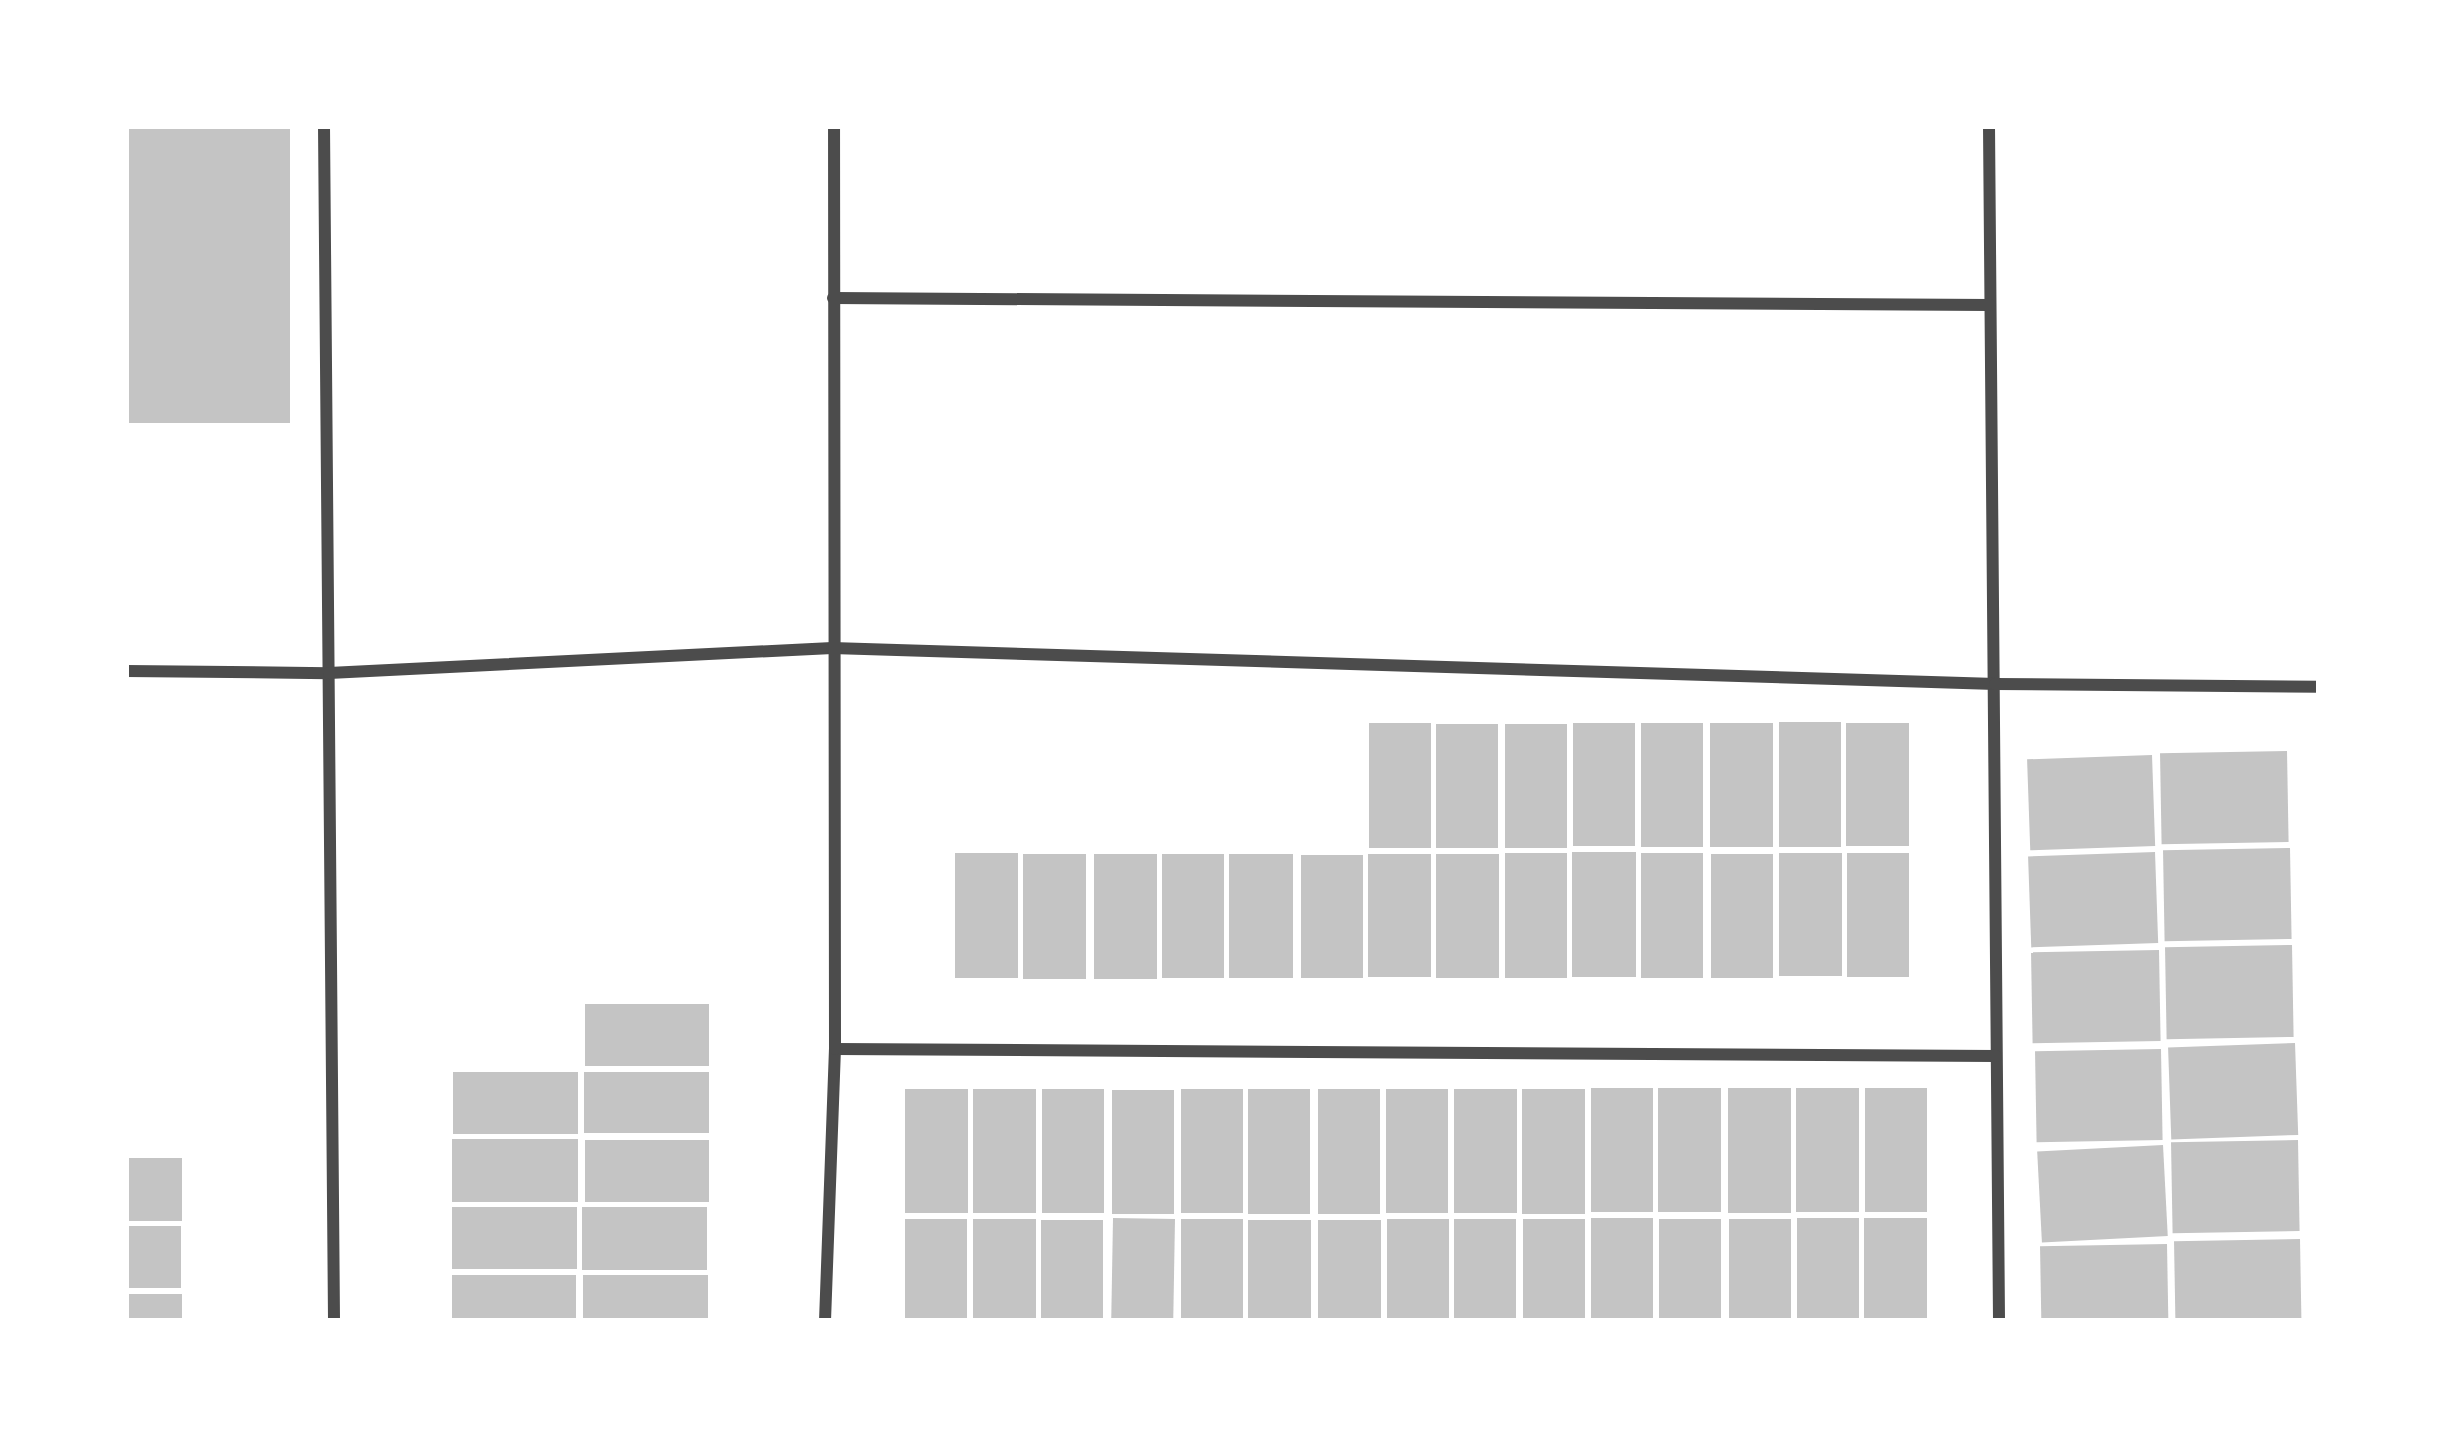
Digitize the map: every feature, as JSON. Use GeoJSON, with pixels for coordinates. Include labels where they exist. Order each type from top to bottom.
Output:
{"type":"FeatureCollection","features":[{"type":"Feature","properties":{"kind":"street"},"geometry":{"type":"LineString","coordinates":[[324,126],[334,1321]]}},
{"type":"Feature","properties":{"kind":"street"},"geometry":{"type":"LineString","coordinates":[[825,1321],[835,1049],[835,126]]}},
{"type":"Feature","properties":{"kind":"street"},"geometry":{"type":"LineString","coordinates":[[1989,126],[1999,1321]]}},
{"type":"Feature","properties":{"kind":"street"},"geometry":{"type":"LineString","coordinates":[[833,298],[1990,304]]}},
{"type":"Feature","properties":{"kind":"street"},"geometry":{"type":"LineString","coordinates":[[126,671],[329,673],[832,649],[1995,684],[2319,687]]}},
{"type":"Feature","properties":{"kind":"street"},"geometry":{"type":"LineString","coordinates":[[835,1049],[1996,1056]]}},
{"type":"Feature","properties":{"kind":"building"},"geometry":{"type":"Polygon","coordinates":[[[127,126],[290,126],[290,423],[127,423],[127,126]]]}},
{"type":"Feature","properties":{"kind":"building"},"geometry":{"type":"Polygon","coordinates":[[[1779,722],[1841,722],[1841,847],[1779,847],[1779,722]]]}},
{"type":"Feature","properties":{"kind":"building"},"geometry":{"type":"Polygon","coordinates":[[[1369,723],[1431,723],[1431,848],[1369,848],[1369,723]]]}},
{"type":"Feature","properties":{"kind":"building"},"geometry":{"type":"Polygon","coordinates":[[[1573,723],[1635,723],[1635,846],[1573,846],[1573,723]]]}},
{"type":"Feature","properties":{"kind":"building"},"geometry":{"type":"Polygon","coordinates":[[[1641,723],[1703,723],[1703,847],[1641,847],[1641,723]]]}},
{"type":"Feature","properties":{"kind":"building"},"geometry":{"type":"Polygon","coordinates":[[[1710,723],[1773,723],[1773,847],[1710,847],[1710,723]]]}},
{"type":"Feature","properties":{"kind":"building"},"geometry":{"type":"Polygon","coordinates":[[[1846,723],[1909,723],[1909,846],[1846,846],[1846,723]]]}},
{"type":"Feature","properties":{"kind":"building"},"geometry":{"type":"Polygon","coordinates":[[[1436,724],[1498,724],[1498,848],[1436,848],[1436,724]]]}},
{"type":"Feature","properties":{"kind":"building"},"geometry":{"type":"Polygon","coordinates":[[[1505,724],[1567,724],[1567,848],[1505,848],[1505,724]]]}},
{"type":"Feature","properties":{"kind":"building"},"geometry":{"type":"Polygon","coordinates":[[[2287,751],[2289,842],[2162,844],[2160,753],[2287,751]]]}},
{"type":"Feature","properties":{"kind":"building"},"geometry":{"type":"Polygon","coordinates":[[[2152,755],[2155,846],[2030,850],[2027,759],[2152,755]]]}},
{"type":"Feature","properties":{"kind":"building"},"geometry":{"type":"Polygon","coordinates":[[[2290,848],[2292,939],[2165,941],[2163,850],[2290,848]]]}},
{"type":"Feature","properties":{"kind":"building"},"geometry":{"type":"Polygon","coordinates":[[[1572,852],[1636,852],[1636,977],[1572,977],[1572,852]]]}},
{"type":"Feature","properties":{"kind":"building"},"geometry":{"type":"Polygon","coordinates":[[[2155,852],[2158,943],[2031,947],[2028,856],[2155,852]]]}},
{"type":"Feature","properties":{"kind":"building"},"geometry":{"type":"Polygon","coordinates":[[[955,853],[1018,853],[1018,978],[955,978],[955,853]]]}},
{"type":"Feature","properties":{"kind":"building"},"geometry":{"type":"Polygon","coordinates":[[[1505,853],[1567,853],[1567,978],[1505,978],[1505,853]]]}},
{"type":"Feature","properties":{"kind":"building"},"geometry":{"type":"Polygon","coordinates":[[[1641,853],[1703,853],[1703,978],[1641,978],[1641,853]]]}},
{"type":"Feature","properties":{"kind":"building"},"geometry":{"type":"Polygon","coordinates":[[[1779,853],[1842,853],[1842,976],[1779,976],[1779,853]]]}},
{"type":"Feature","properties":{"kind":"building"},"geometry":{"type":"Polygon","coordinates":[[[1847,853],[1909,853],[1909,977],[1847,977],[1847,853]]]}},
{"type":"Feature","properties":{"kind":"building"},"geometry":{"type":"Polygon","coordinates":[[[1023,854],[1086,854],[1086,979],[1023,979],[1023,854]]]}},
{"type":"Feature","properties":{"kind":"building"},"geometry":{"type":"Polygon","coordinates":[[[1094,854],[1157,854],[1157,979],[1094,979],[1094,854]]]}},
{"type":"Feature","properties":{"kind":"building"},"geometry":{"type":"Polygon","coordinates":[[[1162,854],[1224,854],[1224,978],[1162,978],[1162,854]]]}},
{"type":"Feature","properties":{"kind":"building"},"geometry":{"type":"Polygon","coordinates":[[[1229,854],[1293,854],[1293,978],[1229,978],[1229,854]]]}},
{"type":"Feature","properties":{"kind":"building"},"geometry":{"type":"Polygon","coordinates":[[[1368,854],[1431,854],[1431,977],[1368,977],[1368,854]]]}},
{"type":"Feature","properties":{"kind":"building"},"geometry":{"type":"Polygon","coordinates":[[[1436,854],[1499,854],[1499,978],[1436,978],[1436,854]]]}},
{"type":"Feature","properties":{"kind":"building"},"geometry":{"type":"Polygon","coordinates":[[[1711,854],[1773,854],[1773,978],[1711,978],[1711,854]]]}},
{"type":"Feature","properties":{"kind":"building"},"geometry":{"type":"Polygon","coordinates":[[[1301,855],[1363,855],[1363,978],[1301,978],[1301,855]]]}},
{"type":"Feature","properties":{"kind":"building"},"geometry":{"type":"Polygon","coordinates":[[[2292,945],[2294,1037],[2167,1039],[2165,947],[2292,945]]]}},
{"type":"Feature","properties":{"kind":"building"},"geometry":{"type":"Polygon","coordinates":[[[2159,950],[2161,1041],[2033,1043],[2031,952],[2159,950]]]}},
{"type":"Feature","properties":{"kind":"building"},"geometry":{"type":"Polygon","coordinates":[[[585,1004],[709,1004],[709,1066],[585,1066],[585,1004]]]}},
{"type":"Feature","properties":{"kind":"building"},"geometry":{"type":"Polygon","coordinates":[[[2295,1043],[2298,1135],[2171,1139],[2168,1047],[2295,1043]]]}},
{"type":"Feature","properties":{"kind":"building"},"geometry":{"type":"Polygon","coordinates":[[[2161,1049],[2163,1140],[2037,1142],[2035,1051],[2161,1049]]]}},
{"type":"Feature","properties":{"kind":"building"},"geometry":{"type":"Polygon","coordinates":[[[453,1072],[578,1072],[578,1134],[453,1134],[453,1072]]]}},
{"type":"Feature","properties":{"kind":"building"},"geometry":{"type":"Polygon","coordinates":[[[584,1072],[709,1072],[709,1133],[584,1133],[584,1072]]]}},
{"type":"Feature","properties":{"kind":"building"},"geometry":{"type":"Polygon","coordinates":[[[1591,1088],[1653,1088],[1653,1212],[1591,1212],[1591,1088]]]}},
{"type":"Feature","properties":{"kind":"building"},"geometry":{"type":"Polygon","coordinates":[[[1658,1088],[1721,1088],[1721,1212],[1658,1212],[1658,1088]]]}},
{"type":"Feature","properties":{"kind":"building"},"geometry":{"type":"Polygon","coordinates":[[[1728,1088],[1791,1088],[1791,1213],[1728,1213],[1728,1088]]]}},
{"type":"Feature","properties":{"kind":"building"},"geometry":{"type":"Polygon","coordinates":[[[1796,1088],[1859,1088],[1859,1212],[1796,1212],[1796,1088]]]}},
{"type":"Feature","properties":{"kind":"building"},"geometry":{"type":"Polygon","coordinates":[[[1865,1088],[1927,1088],[1927,1212],[1865,1212],[1865,1088]]]}},
{"type":"Feature","properties":{"kind":"building"},"geometry":{"type":"Polygon","coordinates":[[[905,1089],[968,1089],[968,1213],[905,1213],[905,1089]]]}},
{"type":"Feature","properties":{"kind":"building"},"geometry":{"type":"Polygon","coordinates":[[[973,1089],[1036,1089],[1036,1213],[973,1213],[973,1089]]]}},
{"type":"Feature","properties":{"kind":"building"},"geometry":{"type":"Polygon","coordinates":[[[1042,1089],[1104,1089],[1104,1213],[1042,1213],[1042,1089]]]}},
{"type":"Feature","properties":{"kind":"building"},"geometry":{"type":"Polygon","coordinates":[[[1181,1089],[1243,1089],[1243,1213],[1181,1213],[1181,1089]]]}},
{"type":"Feature","properties":{"kind":"building"},"geometry":{"type":"Polygon","coordinates":[[[1248,1089],[1310,1089],[1310,1214],[1248,1214],[1248,1089]]]}},
{"type":"Feature","properties":{"kind":"building"},"geometry":{"type":"Polygon","coordinates":[[[1318,1089],[1380,1089],[1380,1214],[1318,1214],[1318,1089]]]}},
{"type":"Feature","properties":{"kind":"building"},"geometry":{"type":"Polygon","coordinates":[[[1386,1089],[1448,1089],[1448,1213],[1386,1213],[1386,1089]]]}},
{"type":"Feature","properties":{"kind":"building"},"geometry":{"type":"Polygon","coordinates":[[[1454,1089],[1517,1089],[1517,1213],[1454,1213],[1454,1089]]]}},
{"type":"Feature","properties":{"kind":"building"},"geometry":{"type":"Polygon","coordinates":[[[1522,1089],[1585,1089],[1585,1214],[1522,1214],[1522,1089]]]}},
{"type":"Feature","properties":{"kind":"building"},"geometry":{"type":"Polygon","coordinates":[[[1112,1090],[1174,1090],[1174,1214],[1112,1214],[1112,1090]]]}},
{"type":"Feature","properties":{"kind":"building"},"geometry":{"type":"Polygon","coordinates":[[[452,1139],[578,1139],[578,1202],[452,1202],[452,1139]]]}},
{"type":"Feature","properties":{"kind":"building"},"geometry":{"type":"Polygon","coordinates":[[[585,1140],[709,1140],[709,1202],[585,1202],[585,1140]]]}},
{"type":"Feature","properties":{"kind":"building"},"geometry":{"type":"Polygon","coordinates":[[[2298,1140],[2300,1231],[2173,1233],[2171,1142],[2298,1140]]]}},
{"type":"Feature","properties":{"kind":"building"},"geometry":{"type":"Polygon","coordinates":[[[2163,1145],[2168,1236],[2042,1242],[2037,1152],[2163,1145]]]}},
{"type":"Feature","properties":{"kind":"building"},"geometry":{"type":"Polygon","coordinates":[[[126,1158],[182,1158],[182,1221],[126,1221],[126,1158]]]}},
{"type":"Feature","properties":{"kind":"building"},"geometry":{"type":"Polygon","coordinates":[[[452,1207],[577,1207],[577,1269],[452,1269],[452,1207]]]}},
{"type":"Feature","properties":{"kind":"building"},"geometry":{"type":"Polygon","coordinates":[[[582,1207],[707,1207],[707,1270],[582,1270],[582,1207]]]}},
{"type":"Feature","properties":{"kind":"building"},"geometry":{"type":"Polygon","coordinates":[[[1113,1218],[1175,1219],[1173,1321],[1111,1320],[1113,1218]]]}},
{"type":"Feature","properties":{"kind":"building"},"geometry":{"type":"Polygon","coordinates":[[[1591,1218],[1653,1218],[1653,1321],[1591,1321],[1591,1218]]]}},
{"type":"Feature","properties":{"kind":"building"},"geometry":{"type":"Polygon","coordinates":[[[1797,1218],[1859,1218],[1859,1321],[1797,1321],[1797,1218]]]}},
{"type":"Feature","properties":{"kind":"building"},"geometry":{"type":"Polygon","coordinates":[[[1864,1218],[1927,1218],[1927,1321],[1864,1321],[1864,1218]]]}},
{"type":"Feature","properties":{"kind":"building"},"geometry":{"type":"Polygon","coordinates":[[[905,1219],[967,1219],[967,1321],[905,1321],[905,1219]]]}},
{"type":"Feature","properties":{"kind":"building"},"geometry":{"type":"Polygon","coordinates":[[[973,1219],[1036,1219],[1036,1321],[973,1321],[973,1219]]]}},
{"type":"Feature","properties":{"kind":"building"},"geometry":{"type":"Polygon","coordinates":[[[1181,1219],[1243,1219],[1243,1321],[1181,1321],[1181,1219]]]}},
{"type":"Feature","properties":{"kind":"building"},"geometry":{"type":"Polygon","coordinates":[[[1387,1219],[1449,1219],[1449,1321],[1387,1321],[1387,1219]]]}},
{"type":"Feature","properties":{"kind":"building"},"geometry":{"type":"Polygon","coordinates":[[[1454,1219],[1516,1219],[1516,1321],[1454,1321],[1454,1219]]]}},
{"type":"Feature","properties":{"kind":"building"},"geometry":{"type":"Polygon","coordinates":[[[1523,1219],[1585,1219],[1585,1321],[1523,1321],[1523,1219]]]}},
{"type":"Feature","properties":{"kind":"building"},"geometry":{"type":"Polygon","coordinates":[[[1659,1219],[1721,1219],[1721,1321],[1659,1321],[1659,1219]]]}},
{"type":"Feature","properties":{"kind":"building"},"geometry":{"type":"Polygon","coordinates":[[[1729,1219],[1791,1219],[1791,1321],[1729,1321],[1729,1219]]]}},
{"type":"Feature","properties":{"kind":"building"},"geometry":{"type":"Polygon","coordinates":[[[1041,1220],[1103,1220],[1103,1321],[1041,1321],[1041,1220]]]}},
{"type":"Feature","properties":{"kind":"building"},"geometry":{"type":"Polygon","coordinates":[[[1248,1220],[1311,1220],[1311,1321],[1248,1321],[1248,1220]]]}},
{"type":"Feature","properties":{"kind":"building"},"geometry":{"type":"Polygon","coordinates":[[[1318,1220],[1381,1220],[1381,1321],[1318,1321],[1318,1220]]]}},
{"type":"Feature","properties":{"kind":"building"},"geometry":{"type":"Polygon","coordinates":[[[126,1226],[181,1226],[181,1288],[126,1288],[126,1226]]]}},
{"type":"Feature","properties":{"kind":"building"},"geometry":{"type":"Polygon","coordinates":[[[2300,1239],[2301,1321],[2175,1321],[2174,1241],[2300,1239]]]}},
{"type":"Feature","properties":{"kind":"building"},"geometry":{"type":"Polygon","coordinates":[[[2167,1244],[2168,1321],[2041,1321],[2040,1246],[2167,1244]]]}},
{"type":"Feature","properties":{"kind":"building"},"geometry":{"type":"Polygon","coordinates":[[[452,1275],[576,1275],[576,1321],[452,1321],[452,1275]]]}},
{"type":"Feature","properties":{"kind":"building"},"geometry":{"type":"Polygon","coordinates":[[[583,1275],[708,1275],[708,1321],[583,1321],[583,1275]]]}},
{"type":"Feature","properties":{"kind":"building"},"geometry":{"type":"Polygon","coordinates":[[[126,1294],[182,1294],[182,1321],[126,1321],[126,1294]]]}}]}
